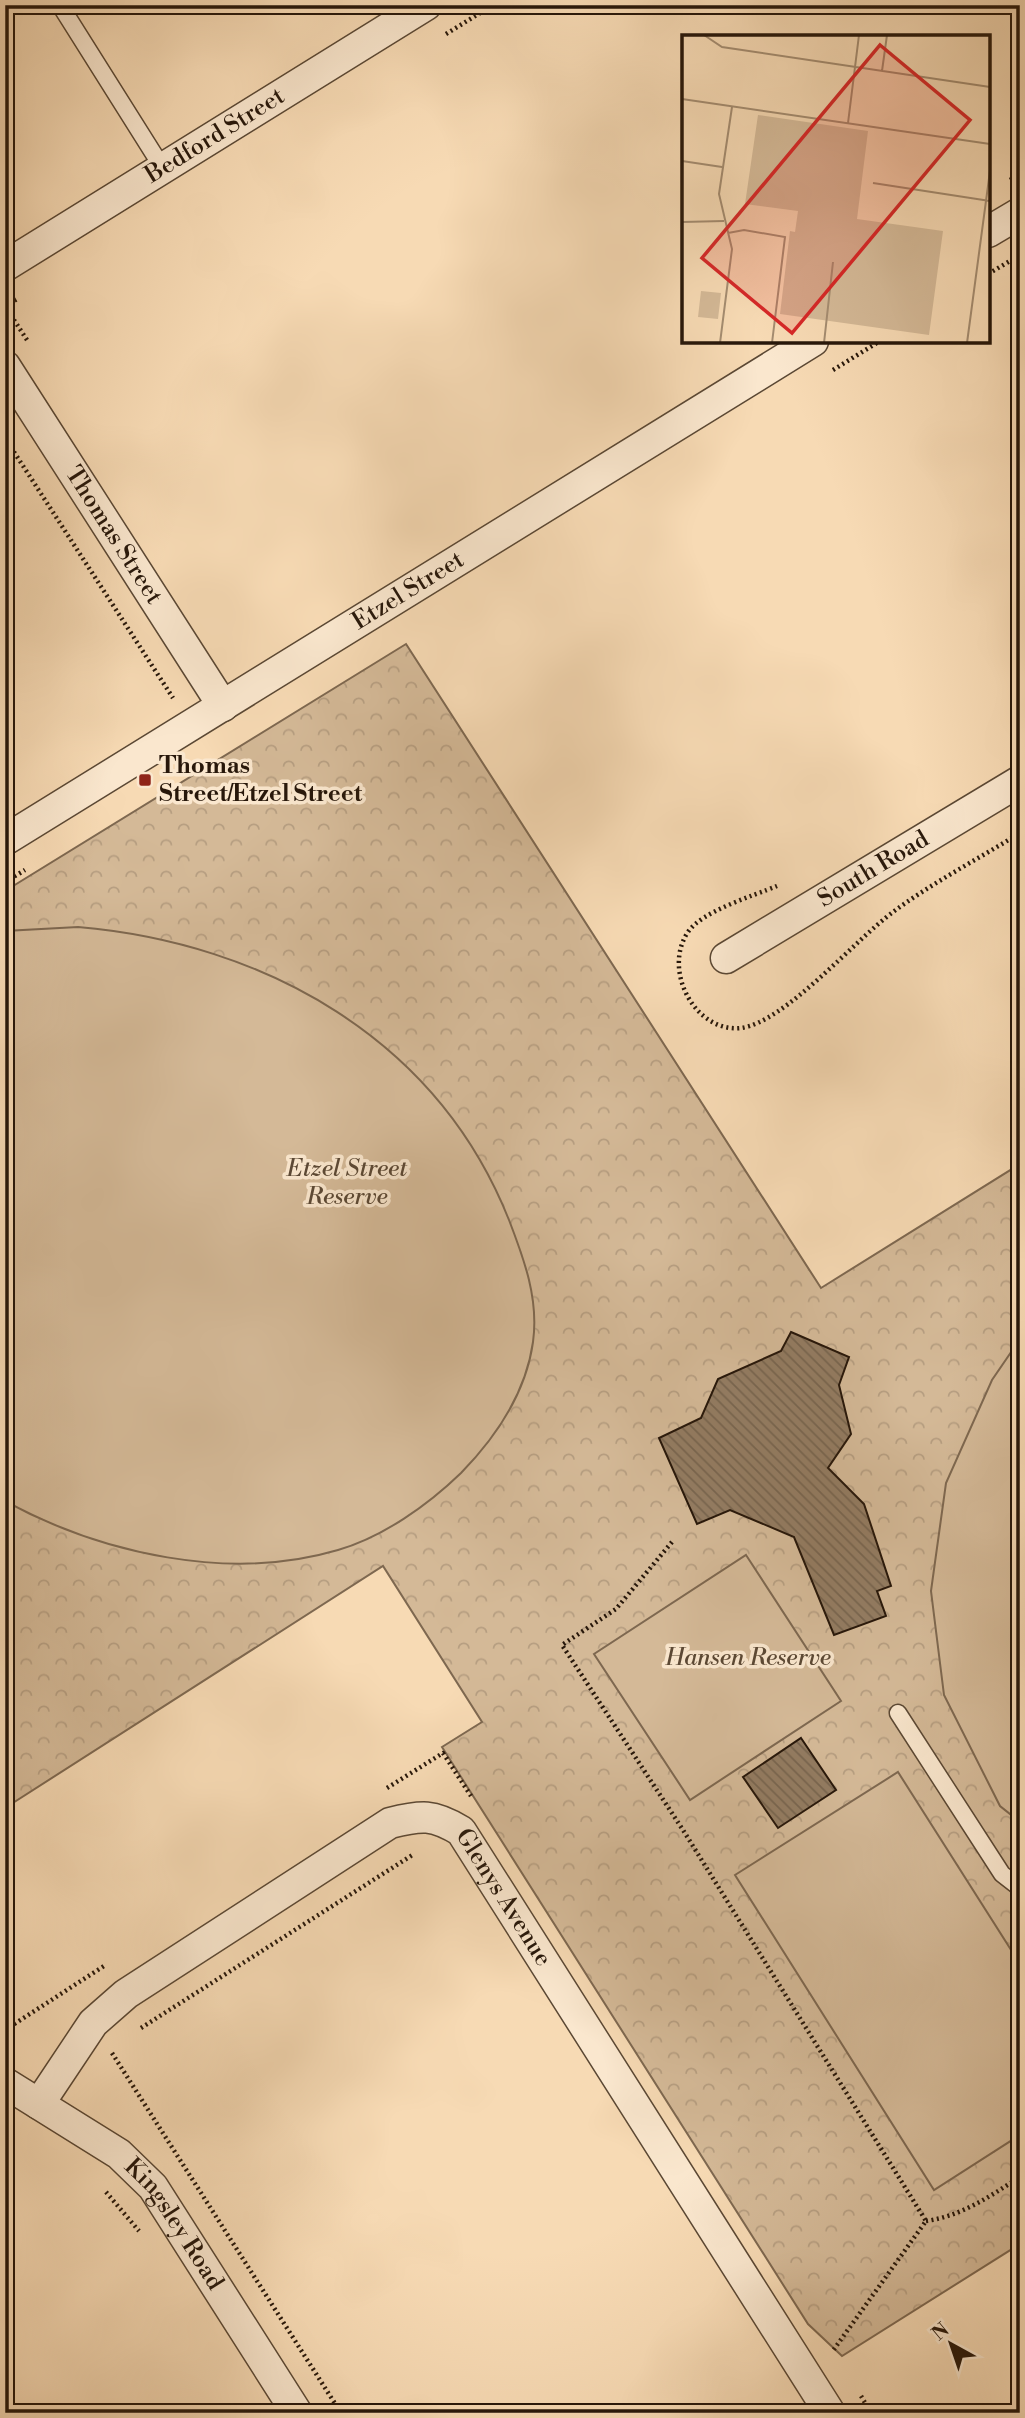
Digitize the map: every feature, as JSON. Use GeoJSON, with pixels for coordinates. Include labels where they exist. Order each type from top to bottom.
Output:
{"type":"FeatureCollection","features":[{"type":"Feature","properties":{"kind":"street","name":"Bedford Street"},"geometry":{"type":"LineString","coordinates":[[5,266],[426,5]]}},
{"type":"Feature","properties":{"kind":"street"},"geometry":{"type":"LineString","coordinates":[[990,231],[1020,213]]}},
{"type":"Feature","properties":{"kind":"street","name":"Etzel Street"},"geometry":{"type":"LineString","coordinates":[[5,840],[810,343]]}},
{"type":"Feature","properties":{"kind":"street","name":"Thomas Street"},"geometry":{"type":"LineString","coordinates":[[5,366],[223,706]]}},
{"type":"Feature","properties":{"kind":"street","name":"South Road"},"geometry":{"type":"LineString","coordinates":[[726,958],[1020,781]]}},
{"type":"Feature","properties":{"kind":"street","name":"Glenys Avenue"},"geometry":{"type":"LineString","coordinates":[[39,2104],[93,2023],[126,1994],[390,1823],[416,1816],[439,1818],[461,1832],[830,2413]]}},
{"type":"Feature","properties":{"kind":"street","name":"Kingsley Road"},"geometry":{"type":"LineString","coordinates":[[5,2083],[119,2154],[153,2187],[297,2413]]}},
{"type":"Feature","properties":{"kind":"lane"},"geometry":{"type":"LineString","coordinates":[[60,5],[162,167]]}},
{"type":"Feature","properties":{"kind":"lane"},"geometry":{"type":"LineString","coordinates":[[898,1713],[1002,1874],[1020,1888]]}},
{"type":"Feature","properties":{"kind":"path"},"geometry":{"type":"LineString","coordinates":[[990,273],[1020,255]]}},
{"type":"Feature","properties":{"kind":"path"},"geometry":{"type":"LineString","coordinates":[[5,438],[173,698]]}},
{"type":"Feature","properties":{"kind":"path"},"geometry":{"type":"LineString","coordinates":[[893,912],[1020,834]]}},
{"type":"Feature","properties":{"kind":"path"},"geometry":{"type":"LineString","coordinates":[[672,1542],[617,1609],[562,1645],[683,1830],[926,2221]]}},
{"type":"Feature","properties":{"kind":"path"},"geometry":{"type":"LineString","coordinates":[[384,1790],[443,1753],[473,1800]]}},
{"type":"Feature","properties":{"kind":"path"},"geometry":{"type":"LineString","coordinates":[[132,2034],[423,1850]]}},
{"type":"Feature","properties":{"kind":"path"},"geometry":{"type":"LineString","coordinates":[[5,2030],[113,1960]]}},
{"type":"Feature","properties":{"kind":"path"},"geometry":{"type":"LineString","coordinates":[[93,2023],[341,2413]]}},
{"type":"Feature","properties":{"kind":"path"},"geometry":{"type":"LineString","coordinates":[[825,2344],[833,2353],[926,2221],[947,2218],[972,2207],[1020,2177]]}},
{"type":"Feature","properties":{"kind":"path"},"geometry":{"type":"LineString","coordinates":[[101,2186],[142,2235]]}},
{"type":"Feature","properties":{"kind":"green space"},"geometry":{"type":"Polygon","coordinates":[[[406,644],[821,1288],[1020,1164],[1020,2244],[842,2356],[808,2324],[442,1747],[482,1722],[383,1566],[5,1808],[5,891],[406,644]]]}},
{"type":"Feature","properties":{"kind":"green space","name":"Etzel Street Reserve"},"geometry":{"type":"Polygon","coordinates":[[[78,927],[147,937],[214,954],[278,979],[337,1012],[390,1052],[438,1100],[477,1156],[509,1220],[525,1264],[534,1310],[533,1342],[524,1379],[508,1413],[486,1445],[461,1473],[404,1519],[372,1537],[338,1550],[297,1559],[211,1563],[167,1557],[83,1536],[5,1501],[5,931],[78,927]]]}},
{"type":"Feature","properties":{"kind":"green space"},"geometry":{"type":"Polygon","coordinates":[[[1020,1339],[1020,1822],[1000,1806],[944,1695],[931,1591],[946,1483],[992,1380],[1020,1339]]]}},
{"type":"Feature","properties":{"kind":"green space","name":"Hansen Reserve"},"geometry":{"type":"Polygon","coordinates":[[[746,1555],[841,1701],[690,1800],[594,1654],[746,1555]]]}},
{"type":"Feature","properties":{"kind":"green space"},"geometry":{"type":"Polygon","coordinates":[[[898,1772],[1020,1964],[1020,2135],[934,2190],[735,1875],[898,1772]]]}},
{"type":"Feature","properties":{"kind":"building"},"geometry":{"type":"Polygon","coordinates":[[[791,1332],[849,1357],[839,1385],[851,1434],[828,1468],[864,1504],[891,1586],[877,1591],[886,1616],[834,1635],[794,1537],[730,1510],[697,1524],[659,1438],[701,1418],[718,1379],[781,1351],[791,1332]]]}},
{"type":"Feature","properties":{"kind":"building"},"geometry":{"type":"Polygon","coordinates":[[[801,1738],[836,1790],[778,1828],[743,1777],[801,1738]]]}},
{"type":"Feature","properties":{"kind":"place","name":"Thomas Street/Etzel Street"},"geometry":{"type":"Point","coordinates":[145,780]}}]}
